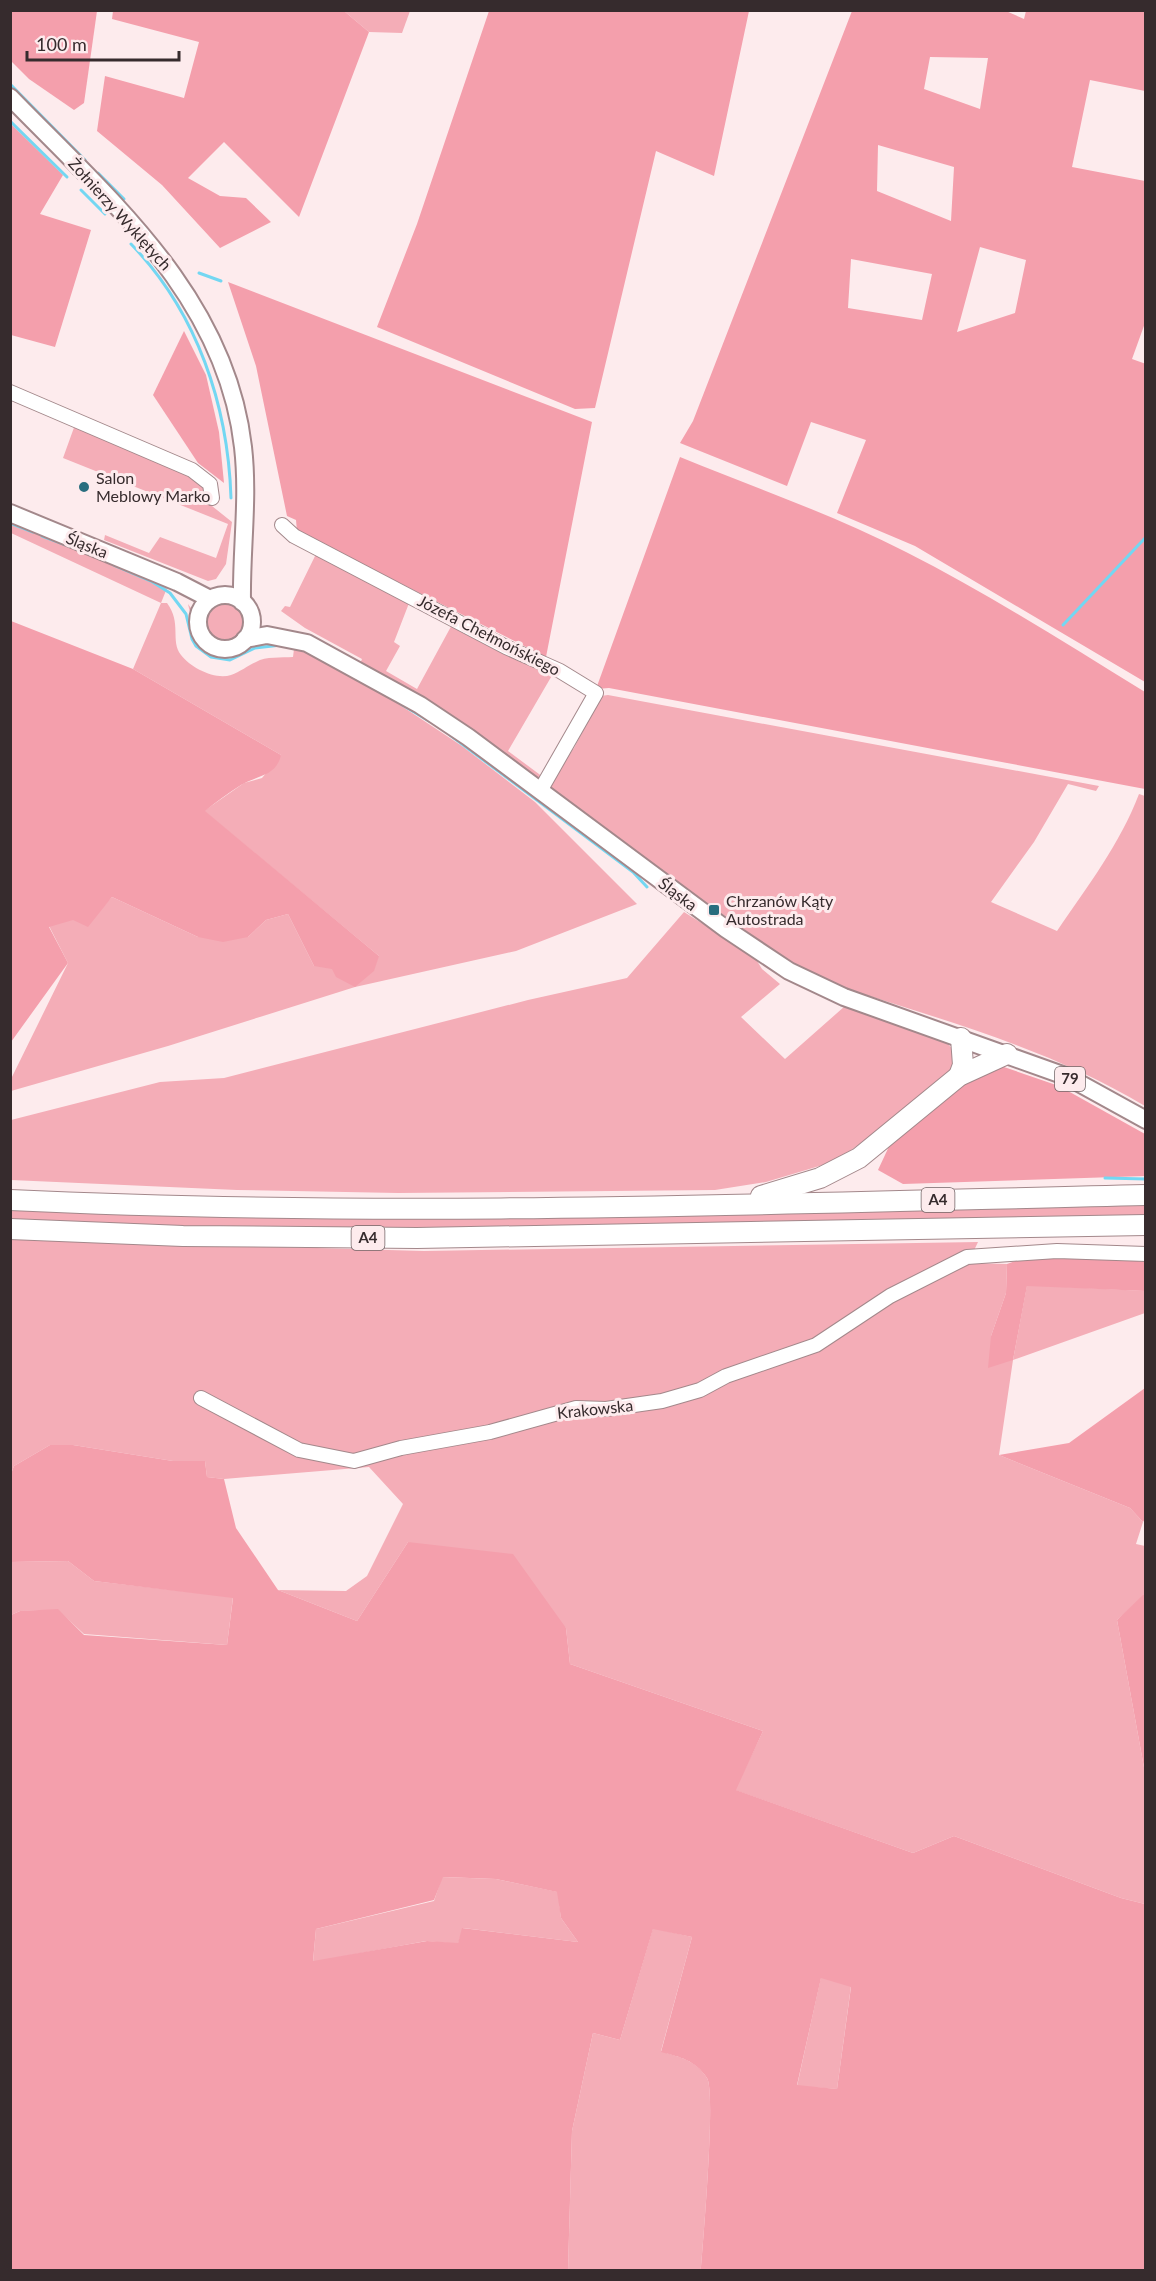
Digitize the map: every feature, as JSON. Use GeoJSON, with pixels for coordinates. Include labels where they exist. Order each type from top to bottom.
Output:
{"type":"FeatureCollection","features":[{"type":"Feature","properties":{"kind":"highway"},"geometry":{"type":"LineString","coordinates":[[959,1076],[963,1065],[961,1038]]}},
{"type":"Feature","properties":{"kind":"highway"},"geometry":{"type":"LineString","coordinates":[[730,1204],[800,1185],[840,1169],[879,1144],[959,1076],[1007,1053]]}},
{"type":"Feature","properties":{"kind":"highway","name":"A4"},"geometry":{"type":"LineString","coordinates":[[10,1200],[343,1210],[1146,1195]]}},
{"type":"Feature","properties":{"kind":"highway","name":"A4"},"geometry":{"type":"LineString","coordinates":[[10,1229],[183,1236],[417,1238],[1146,1225]]}},
{"type":"Feature","properties":{"kind":"highway"},"geometry":{"type":"LineString","coordinates":[[1095,1226],[1146,1233]]}},
{"type":"Feature","properties":{"kind":"main road","name":"Żołnierzy Wyklętych"},"geometry":{"type":"LineString","coordinates":[[10,97],[148,240],[178,280],[204,321],[230,384],[243,443],[246,503],[243,602]]}},
{"type":"Feature","properties":{"kind":"main road","name":"Śląska"},"geometry":{"type":"LineString","coordinates":[[10,513],[217,597]]}},
{"type":"Feature","properties":{"kind":"main road","name":"Żołnierzy Wyklętych"},"geometry":{"type":"LineString","coordinates":[[217,597],[243,555]]}},
{"type":"Feature","properties":{"kind":"main road","name":"Śląska"},"geometry":{"type":"LineString","coordinates":[[163,577],[195,607],[199,616]]}},
{"type":"Feature","properties":{"kind":"main road","name":"79"},"geometry":{"type":"LineString","coordinates":[[217,597],[243,602]]}},
{"type":"Feature","properties":{"kind":"main road"},"geometry":{"type":"LineString","coordinates":[[199,616],[217,597]]}},
{"type":"Feature","properties":{"kind":"main road"},"geometry":{"type":"LineString","coordinates":[[243,602],[252,620],[245,639]]}},
{"type":"Feature","properties":{"kind":"main road","name":"79"},"geometry":{"type":"LineString","coordinates":[[199,616],[198,624],[204,638],[217,647],[232,647],[245,639]]}},
{"type":"Feature","properties":{"kind":"main road","name":"Śląska"},"geometry":{"type":"LineString","coordinates":[[252,620],[287,631],[420,705],[777,964],[844,997],[1007,1053],[1068,1077],[1146,1120]]}},
{"type":"Feature","properties":{"kind":"main road","name":"Śląska"},"geometry":{"type":"LineString","coordinates":[[245,639],[267,635],[307,643]]}},
{"type":"Feature","properties":{"kind":"street"},"geometry":{"type":"LineString","coordinates":[[10,392],[192,470],[210,484],[212,498]]}},
{"type":"Feature","properties":{"kind":"street","name":"Józefa Chełmońskiego"},"geometry":{"type":"LineString","coordinates":[[282,525],[294,536],[506,647],[560,671],[596,693],[540,791]]}},
{"type":"Feature","properties":{"kind":"street","name":"Krakowska"},"geometry":{"type":"LineString","coordinates":[[201,1398],[299,1450],[354,1461],[401,1448],[489,1431],[576,1408],[617,1407],[662,1401],[700,1390],[726,1376],[816,1345],[890,1296],[947,1266],[975,1256],[1057,1251],[1146,1254]]}},
{"type":"Feature","properties":{"kind":"shaded area"},"geometry":{"type":"Polygon","coordinates":[[[10,11],[97,11],[84,103],[74,110],[29,79],[11,61],[10,11]]]}},
{"type":"Feature","properties":{"kind":"shaded area"},"geometry":{"type":"Polygon","coordinates":[[[113,11],[344,11],[369,32],[299,217],[224,142],[188,178],[220,196],[246,198],[271,222],[220,248],[162,185],[97,131],[105,76],[184,98],[199,42],[112,19],[113,11]]]}},
{"type":"Feature","properties":{"kind":"shaded area"},"geometry":{"type":"Polygon","coordinates":[[[344,11],[410,11],[402,33],[369,32],[344,11]]]}},
{"type":"Feature","properties":{"kind":"shaded area"},"geometry":{"type":"Polygon","coordinates":[[[489,11],[749,11],[714,176],[656,151],[595,408],[575,409],[377,327],[417,224],[489,11]]]}},
{"type":"Feature","properties":{"kind":"shaded area"},"geometry":{"type":"Polygon","coordinates":[[[852,11],[1006,11],[1024,19],[1026,11],[1145,11],[1145,91],[1090,80],[1072,167],[1145,181],[1145,323],[1132,359],[1146,364],[1145,682],[915,546],[837,513],[866,440],[811,422],[787,486],[680,443],[693,421],[852,11]],[[930,57],[924,89],[980,109],[988,58],[930,57]],[[878,145],[877,191],[951,221],[954,167],[878,145]],[[980,247],[957,332],[1015,313],[1026,260],[980,247]],[[851,259],[848,308],[922,320],[932,274],[851,259]]]}},
{"type":"Feature","properties":{"kind":"shaded area"},"geometry":{"type":"Polygon","coordinates":[[[11,124],[63,175],[40,214],[91,230],[55,347],[11,335],[11,124]]]}},
{"type":"Feature","properties":{"kind":"shaded area"},"geometry":{"type":"Polygon","coordinates":[[[228,282],[592,422],[546,657],[297,531],[296,520],[287,516],[256,366],[228,282]]]}},
{"type":"Feature","properties":{"kind":"shaded area"},"geometry":{"type":"Polygon","coordinates":[[[184,331],[206,375],[219,432],[224,483],[198,463],[153,395],[184,331]]]}},
{"type":"Feature","properties":{"kind":"shaded area"},"geometry":{"type":"Polygon","coordinates":[[[76,422],[204,481],[202,498],[232,522],[226,564],[216,579],[208,581],[104,540],[105,535],[149,553],[160,537],[216,558],[228,524],[63,458],[76,422]]]}},
{"type":"Feature","properties":{"kind":"shaded area"},"geometry":{"type":"Polygon","coordinates":[[[680,457],[823,514],[906,552],[998,602],[1145,692],[1145,789],[609,688],[596,689],[680,457]]]}},
{"type":"Feature","properties":{"kind":"shaded area"},"geometry":{"type":"Polygon","coordinates":[[[11,519],[167,588],[161,603],[11,533],[11,519]]]}},
{"type":"Feature","properties":{"kind":"shaded area"},"geometry":{"type":"Polygon","coordinates":[[[317,552],[411,598],[394,642],[400,646],[386,671],[417,689],[454,621],[554,672],[508,751],[543,777],[538,783],[360,664],[362,659],[305,628],[281,611],[285,606],[290,607],[317,552]]]}},
{"type":"Feature","properties":{"kind":"shaded area"},"geometry":{"type":"Polygon","coordinates":[[[161,603],[167,603],[171,610],[174,618],[176,644],[181,655],[204,672],[218,676],[231,675],[260,660],[293,657],[294,649],[302,650],[394,701],[462,746],[535,802],[637,904],[516,951],[355,987],[168,1046],[11,1091],[10,1081],[68,963],[49,926],[101,909],[112,897],[198,937],[248,937],[266,920],[288,914],[314,966],[379,956],[204,811],[244,783],[262,778],[281,755],[133,669],[161,603]]]}},
{"type":"Feature","properties":{"kind":"shaded area"},"geometry":{"type":"Polygon","coordinates":[[[226,603],[240,608],[245,622],[240,636],[226,641],[212,636],[207,622],[212,608],[226,603]]]}},
{"type":"Feature","properties":{"kind":"shaded area"},"geometry":{"type":"Polygon","coordinates":[[[188,604],[194,615],[198,635],[207,646],[219,652],[226,652],[246,644],[248,646],[238,652],[224,655],[208,650],[195,634],[188,604]]]}},
{"type":"Feature","properties":{"kind":"shaded area"},"geometry":{"type":"Polygon","coordinates":[[[11,621],[133,669],[281,755],[279,762],[270,772],[241,785],[205,811],[379,956],[374,971],[355,987],[336,977],[332,969],[314,966],[288,914],[266,920],[248,937],[223,942],[198,937],[112,897],[88,927],[73,920],[49,927],[68,963],[11,1042],[11,621]]]}},
{"type":"Feature","properties":{"kind":"shaded area"},"geometry":{"type":"Polygon","coordinates":[[[608,695],[1099,786],[1096,791],[1068,784],[1034,842],[991,902],[1057,931],[1113,848],[1139,794],[1145,796],[1145,1106],[1109,1086],[1033,1051],[955,1023],[835,985],[791,964],[774,954],[707,903],[668,880],[545,788],[574,748],[601,696],[608,695]]]}},
{"type":"Feature","properties":{"kind":"shaded area"},"geometry":{"type":"Polygon","coordinates":[[[684,912],[754,956],[762,969],[780,984],[741,1017],[785,1059],[845,1006],[947,1043],[956,1053],[953,1068],[887,1124],[836,1161],[766,1182],[715,1190],[398,1193],[237,1190],[11,1180],[11,1120],[160,1082],[224,1078],[528,1000],[627,978],[684,912]]]}},
{"type":"Feature","properties":{"kind":"shaded area"},"geometry":{"type":"Polygon","coordinates":[[[1001,1066],[1059,1086],[1145,1134],[1145,1176],[903,1184],[878,1170],[892,1140],[967,1077],[1001,1066]]]}},
{"type":"Feature","properties":{"kind":"shaded area"},"geometry":{"type":"Polygon","coordinates":[[[1146,1202],[1145,1218],[440,1231],[260,1230],[11,1223],[11,1205],[1146,1202]]]}},
{"type":"Feature","properties":{"kind":"shaded area"},"geometry":{"type":"Polygon","coordinates":[[[11,1236],[110,1242],[424,1251],[978,1242],[968,1263],[1007,1264],[1006,1293],[991,1336],[1013,1360],[999,1455],[1130,1508],[1143,1522],[1136,1544],[1145,1546],[1145,1595],[1117,1620],[1145,1773],[1145,1904],[1121,1898],[954,1836],[913,1853],[735,1790],[763,1731],[570,1664],[566,1628],[408,1542],[357,1621],[278,1590],[346,1591],[367,1576],[403,1504],[369,1467],[224,1479],[207,1477],[205,1461],[173,1461],[73,1445],[50,1445],[14,1466],[11,1474],[11,1236]]]}},
{"type":"Feature","properties":{"kind":"shaded area"},"geometry":{"type":"Polygon","coordinates":[[[1088,1255],[1145,1262],[1145,1291],[1027,1286],[1013,1360],[988,1368],[991,1336],[1006,1293],[1007,1264],[1023,1258],[1088,1255]]]}},
{"type":"Feature","properties":{"kind":"shaded area"},"geometry":{"type":"Polygon","coordinates":[[[1027,1285],[1145,1291],[1145,1313],[1013,1360],[1027,1285]]]}},
{"type":"Feature","properties":{"kind":"shaded area"},"geometry":{"type":"Polygon","coordinates":[[[1145,1388],[1146,1517],[1143,1522],[1130,1508],[999,1455],[1069,1443],[1145,1388]]]}},
{"type":"Feature","properties":{"kind":"shaded area"},"geometry":{"type":"Polygon","coordinates":[[[50,1445],[73,1445],[173,1461],[205,1461],[207,1477],[224,1479],[236,1528],[278,1590],[357,1621],[408,1542],[513,1554],[566,1628],[570,1664],[763,1731],[736,1790],[913,1853],[954,1836],[1121,1898],[1145,1904],[1145,2270],[701,2270],[710,2138],[707,2078],[692,2063],[661,2052],[692,1937],[653,1929],[620,2040],[593,2033],[572,2131],[568,2270],[11,2270],[11,1615],[20,1611],[58,1609],[84,1635],[227,1645],[233,1598],[94,1581],[68,1561],[11,1562],[11,1474],[14,1466],[50,1445]],[[443,1877],[434,1900],[316,1929],[313,1961],[427,1941],[458,1943],[462,1928],[578,1942],[561,1918],[557,1892],[496,1879],[443,1877]],[[821,1978],[797,2085],[837,2089],[851,1987],[821,1978]]]}},
{"type":"Feature","properties":{"kind":"shaded area"},"geometry":{"type":"Polygon","coordinates":[[[68,1561],[94,1581],[233,1597],[227,1645],[84,1634],[58,1610],[20,1611],[11,1615],[10,1562],[68,1561]]]}},
{"type":"Feature","properties":{"kind":"shaded area"},"geometry":{"type":"Polygon","coordinates":[[[1143,1595],[1146,1595],[1145,1773],[1117,1620],[1143,1595]]]}},
{"type":"Feature","properties":{"kind":"shaded area"},"geometry":{"type":"Polygon","coordinates":[[[442,1877],[496,1879],[558,1892],[561,1918],[578,1942],[463,1928],[458,1944],[426,1941],[313,1962],[316,1929],[434,1901],[442,1877]]]}},
{"type":"Feature","properties":{"kind":"shaded area"},"geometry":{"type":"Polygon","coordinates":[[[653,1928],[692,1937],[661,2051],[687,2060],[707,2078],[710,2138],[701,2270],[568,2270],[572,2131],[593,2033],[620,2040],[653,1928]]]}},
{"type":"Feature","properties":{"kind":"shaded area"},"geometry":{"type":"Polygon","coordinates":[[[821,1977],[851,1986],[837,2089],[797,2086],[821,1977]]]}},
{"type":"Feature","properties":{"kind":"waterway"},"geometry":{"type":"LineString","coordinates":[[10,84],[85,160]]}},
{"type":"Feature","properties":{"kind":"waterway"},"geometry":{"type":"LineString","coordinates":[[10,121],[67,177]]}},
{"type":"Feature","properties":{"kind":"waterway"},"geometry":{"type":"LineString","coordinates":[[98,173],[124,199]]}},
{"type":"Feature","properties":{"kind":"waterway"},"geometry":{"type":"LineString","coordinates":[[81,190],[105,214]]}},
{"type":"Feature","properties":{"kind":"waterway"},"geometry":{"type":"LineString","coordinates":[[131,244],[174,299],[205,362],[223,429],[229,463],[231,498]]}},
{"type":"Feature","properties":{"kind":"waterway"},"geometry":{"type":"LineString","coordinates":[[199,273],[221,281]]}},
{"type":"Feature","properties":{"kind":"waterway"},"geometry":{"type":"LineString","coordinates":[[10,523],[33,532]]}},
{"type":"Feature","properties":{"kind":"waterway"},"geometry":{"type":"LineString","coordinates":[[42,536],[77,549]]}},
{"type":"Feature","properties":{"kind":"waterway"},"geometry":{"type":"LineString","coordinates":[[1063,625],[1146,537]]}},
{"type":"Feature","properties":{"kind":"waterway"},"geometry":{"type":"LineString","coordinates":[[114,565],[151,581],[170,593],[186,614],[196,646],[211,657],[230,660],[255,648],[281,645]]}},
{"type":"Feature","properties":{"kind":"waterway"},"geometry":{"type":"LineString","coordinates":[[401,704],[429,721]]}},
{"type":"Feature","properties":{"kind":"waterway"},"geometry":{"type":"LineString","coordinates":[[450,735],[633,872],[647,887]]}},
{"type":"Feature","properties":{"kind":"waterway"},"geometry":{"type":"LineString","coordinates":[[1105,1178],[1146,1179]]}},
{"type":"Feature","properties":{"kind":"place","name":"Salon Meblowy Marko"},"geometry":{"type":"Point","coordinates":[84,487]}},
{"type":"Feature","properties":{"kind":"place","name":"Chrzanów Kąty Autostrada"},"geometry":{"type":"Point","coordinates":[714,910]}}]}
